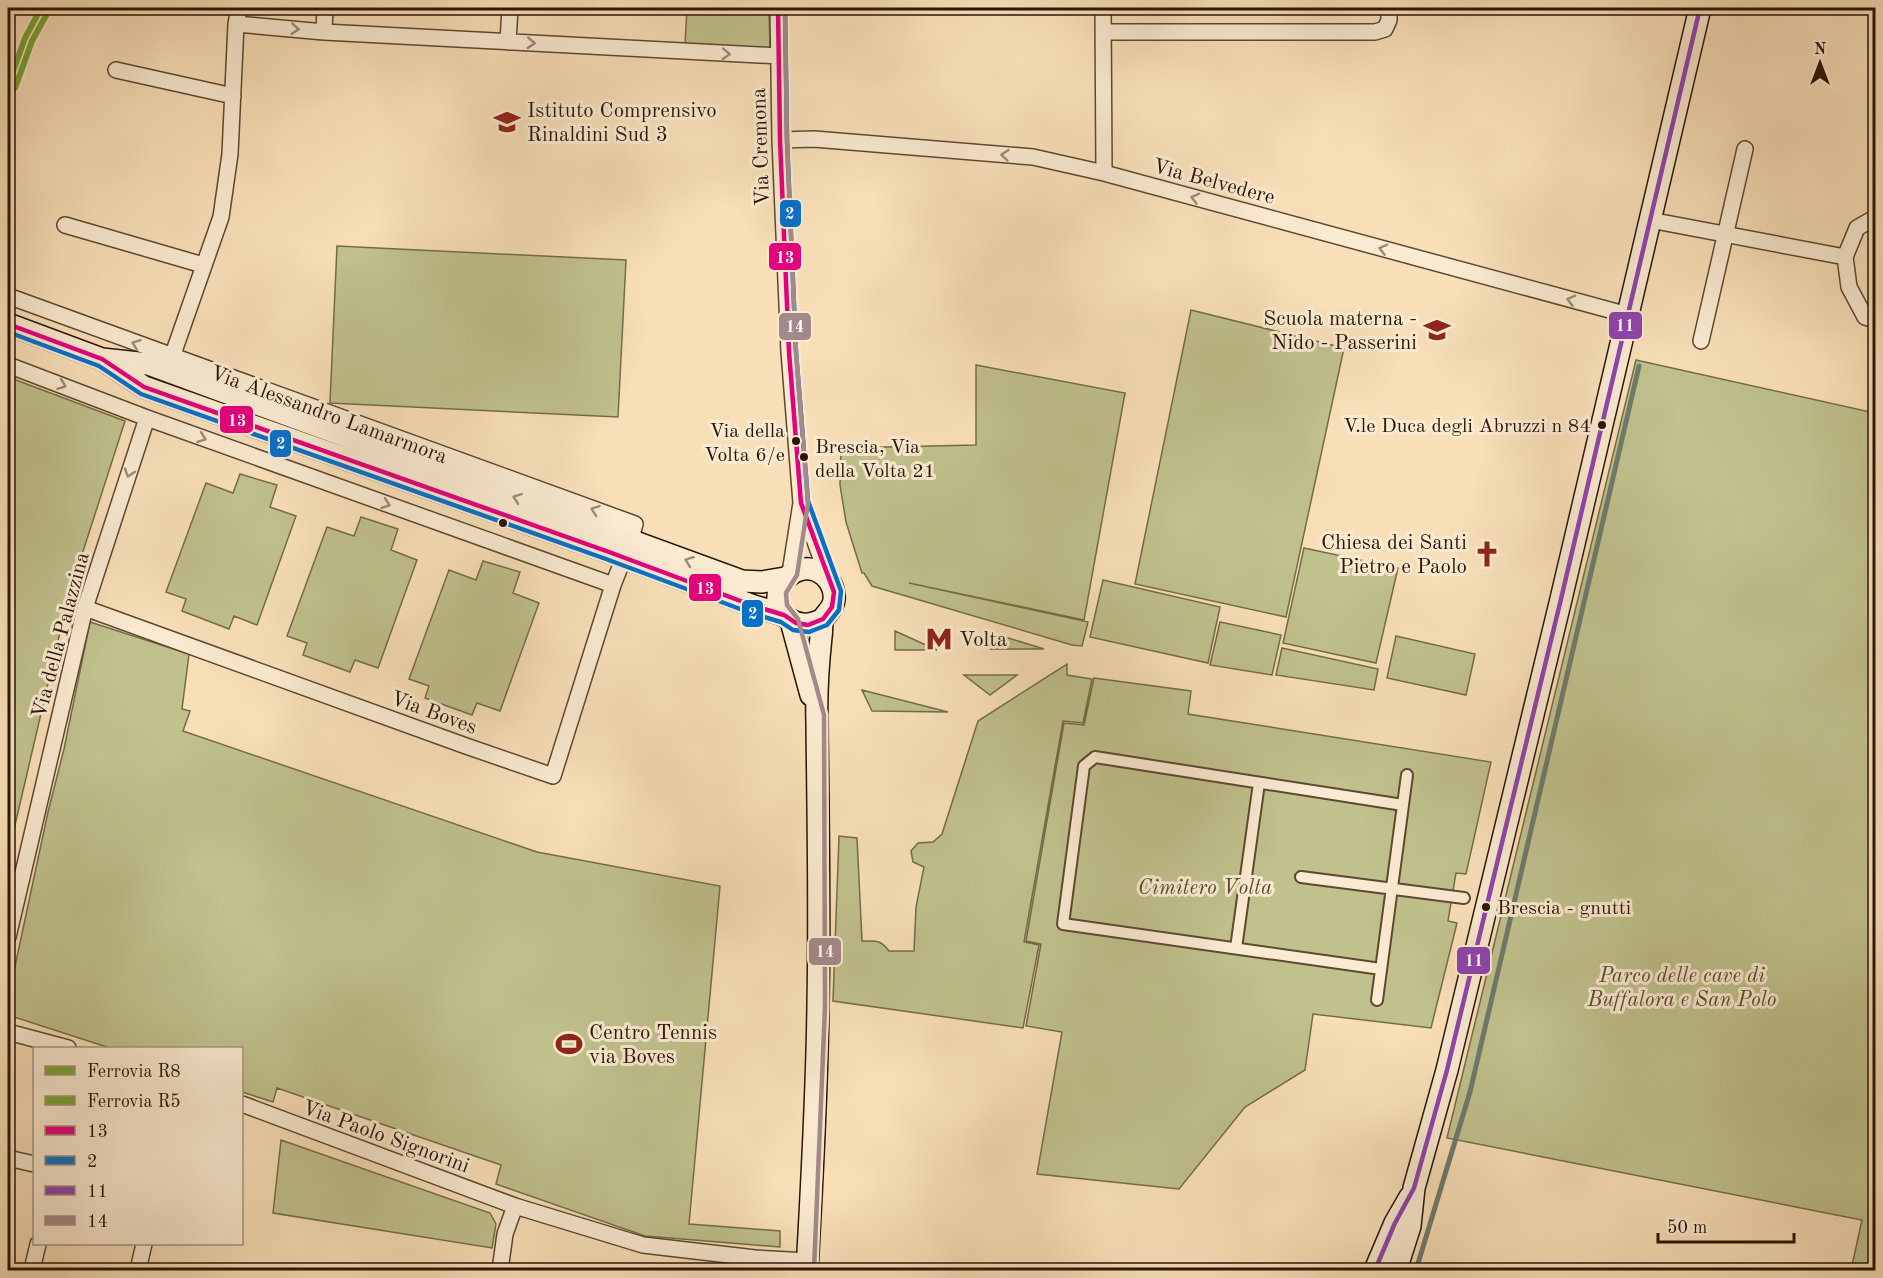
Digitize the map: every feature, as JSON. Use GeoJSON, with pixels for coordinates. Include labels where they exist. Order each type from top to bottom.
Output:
{"type":"FeatureCollection","features":[{"type":"Feature","properties":{"kind":"main road"},"geometry":{"type":"LineString","coordinates":[[1396,1270],[1410,1226],[1414,1188],[1447,1070],[1700,8]]}},
{"type":"Feature","properties":{"kind":"main road","name":"Via Alessandro Lamarmora"},"geometry":{"type":"LineString","coordinates":[[8,324],[102,359],[144,387],[628,548],[742,581],[762,582],[788,576]]}},
{"type":"Feature","properties":{"kind":"main road","name":"Via Alessandro Lamarmora"},"geometry":{"type":"LineString","coordinates":[[628,548],[754,606],[802,620]]}},
{"type":"Feature","properties":{"kind":"main road"},"geometry":{"type":"LineString","coordinates":[[802,620],[832,607],[834,600],[834,592],[828,578],[806,568],[788,576],[778,592],[778,600],[802,620],[819,656],[817,715],[818,1006],[808,1266]]}},
{"type":"Feature","properties":{"kind":"main road"},"geometry":{"type":"LineString","coordinates":[[802,620],[817,715]]}},
{"type":"Feature","properties":{"kind":"main road"},"geometry":{"type":"LineString","coordinates":[[1375,1270],[1395,1223],[1414,1188]]}},
{"type":"Feature","properties":{"kind":"street"},"geometry":{"type":"LineString","coordinates":[[172,357],[221,217],[230,154],[236,24],[240,8]]}},
{"type":"Feature","properties":{"kind":"street"},"geometry":{"type":"LineString","coordinates":[[324,32],[325,8]]}},
{"type":"Feature","properties":{"kind":"street"},"geometry":{"type":"LineString","coordinates":[[508,42],[510,8]]}},
{"type":"Feature","properties":{"kind":"street","name":"Via Cremona"},"geometry":{"type":"LineString","coordinates":[[778,8],[780,140],[789,352],[801,503]]}},
{"type":"Feature","properties":{"kind":"street"},"geometry":{"type":"LineString","coordinates":[[1103,8],[1104,173]]}},
{"type":"Feature","properties":{"kind":"street"},"geometry":{"type":"LineString","coordinates":[[1103,32],[1375,32],[1385,29],[1389,20],[1389,8]]}},
{"type":"Feature","properties":{"kind":"street"},"geometry":{"type":"LineString","coordinates":[[236,24],[324,32],[779,56]]}},
{"type":"Feature","properties":{"kind":"street"},"geometry":{"type":"LineString","coordinates":[[116,70],[233,96]]}},
{"type":"Feature","properties":{"kind":"street","name":"Via Belvedere"},"geometry":{"type":"LineString","coordinates":[[780,140],[814,139],[1033,157],[1104,173],[1628,315]]}},
{"type":"Feature","properties":{"kind":"street"},"geometry":{"type":"LineString","coordinates":[[1701,341],[1745,149]]}},
{"type":"Feature","properties":{"kind":"street"},"geometry":{"type":"LineString","coordinates":[[1875,217],[1857,228],[1845,257],[1849,287],[1865,317],[1875,320]]}},
{"type":"Feature","properties":{"kind":"street"},"geometry":{"type":"LineString","coordinates":[[1650,220],[1845,257]]}},
{"type":"Feature","properties":{"kind":"street"},"geometry":{"type":"LineString","coordinates":[[65,225],[203,265]]}},
{"type":"Feature","properties":{"kind":"street","name":"Via Alessandro Lamarmora"},"geometry":{"type":"LineString","coordinates":[[8,296],[635,524],[628,548]]}},
{"type":"Feature","properties":{"kind":"street"},"geometry":{"type":"LineString","coordinates":[[8,365],[147,418],[613,585]]}},
{"type":"Feature","properties":{"kind":"street","name":"Via della Palazzina"},"geometry":{"type":"LineString","coordinates":[[8,937],[85,608],[147,418]]}},
{"type":"Feature","properties":{"kind":"street"},"geometry":{"type":"LineString","coordinates":[[788,576],[801,503]]}},
{"type":"Feature","properties":{"kind":"street"},"geometry":{"type":"LineString","coordinates":[[801,503],[828,578]]}},
{"type":"Feature","properties":{"kind":"street","name":"Via Boves"},"geometry":{"type":"LineString","coordinates":[[85,608],[553,776],[613,585],[628,548]]}},
{"type":"Feature","properties":{"kind":"street"},"geometry":{"type":"LineString","coordinates":[[1381,969],[1063,924],[1084,766],[1095,757],[1403,805]]}},
{"type":"Feature","properties":{"kind":"street"},"geometry":{"type":"LineString","coordinates":[[1377,1000],[1407,775]]}},
{"type":"Feature","properties":{"kind":"street"},"geometry":{"type":"LineString","coordinates":[[1236,948],[1259,783]]}},
{"type":"Feature","properties":{"kind":"street"},"geometry":{"type":"LineString","coordinates":[[1301,877],[1464,898]]}},
{"type":"Feature","properties":{"kind":"street"},"geometry":{"type":"LineString","coordinates":[[8,1032],[64,1047]]}},
{"type":"Feature","properties":{"kind":"street","name":"Via Paolo Signorini"},"geometry":{"type":"LineString","coordinates":[[243,1104],[515,1206],[643,1245],[808,1266]]}},
{"type":"Feature","properties":{"kind":"street"},"geometry":{"type":"LineString","coordinates":[[8,1158],[33,1164]]}},
{"type":"Feature","properties":{"kind":"street"},"geometry":{"type":"LineString","coordinates":[[500,1270],[505,1234],[515,1206]]}},
{"type":"Feature","properties":{"kind":"street"},"geometry":{"type":"LineString","coordinates":[[32,1270],[38,1245]]}},
{"type":"Feature","properties":{"kind":"street"},"geometry":{"type":"LineString","coordinates":[[138,1270],[144,1245]]}},
{"type":"Feature","properties":{"kind":"green space"},"geometry":{"type":"Polygon","coordinates":[[[687,8],[769,8],[770,49],[685,45],[687,8]]]}},
{"type":"Feature","properties":{"kind":"green space"},"geometry":{"type":"Polygon","coordinates":[[[337,246],[626,260],[618,417],[330,403],[337,246]]]}},
{"type":"Feature","properties":{"kind":"green space"},"geometry":{"type":"Polygon","coordinates":[[[1191,310],[1344,348],[1286,617],[1135,584],[1191,310]]]}},
{"type":"Feature","properties":{"kind":"green space","name":"Parco delle cave di Buffalora e San Polo"},"geometry":{"type":"Polygon","coordinates":[[[1636,360],[1875,413],[1875,1270],[1851,1270],[1862,1220],[1447,1138],[1636,360]]]}},
{"type":"Feature","properties":{"kind":"green space"},"geometry":{"type":"Polygon","coordinates":[[[976,365],[1125,393],[1084,620],[909,583],[1088,622],[1082,646],[872,586],[862,573],[846,522],[840,485],[841,448],[976,445],[976,365]]]}},
{"type":"Feature","properties":{"kind":"green space"},"geometry":{"type":"Polygon","coordinates":[[[8,377],[125,421],[68,598],[8,855],[8,377]]]}},
{"type":"Feature","properties":{"kind":"green space"},"geometry":{"type":"Polygon","coordinates":[[[240,474],[277,485],[270,507],[296,516],[257,625],[234,616],[229,629],[182,611],[186,599],[166,592],[206,483],[233,493],[240,474]]]}},
{"type":"Feature","properties":{"kind":"green space"},"geometry":{"type":"Polygon","coordinates":[[[361,517],[398,529],[391,550],[417,560],[378,668],[355,660],[350,672],[303,655],[307,643],[287,636],[327,527],[354,536],[361,517]]]}},
{"type":"Feature","properties":{"kind":"green space"},"geometry":{"type":"Polygon","coordinates":[[[1304,548],[1398,568],[1376,663],[1283,643],[1304,548]]]}},
{"type":"Feature","properties":{"kind":"green space"},"geometry":{"type":"Polygon","coordinates":[[[483,561],[520,572],[513,593],[539,603],[500,711],[477,703],[472,715],[425,698],[429,686],[409,679],[449,570],[476,580],[483,561]]]}},
{"type":"Feature","properties":{"kind":"green space"},"geometry":{"type":"Polygon","coordinates":[[[1103,580],[1220,607],[1208,663],[1090,637],[1103,580]]]}},
{"type":"Feature","properties":{"kind":"green space"},"geometry":{"type":"Polygon","coordinates":[[[90,622],[189,654],[182,709],[190,711],[183,731],[537,852],[720,886],[689,1224],[780,1231],[780,1247],[645,1236],[496,1184],[501,1165],[277,1088],[273,1102],[243,1092],[243,1047],[107,1047],[8,1015],[8,999],[48,812],[64,749],[90,622]]]}},
{"type":"Feature","properties":{"kind":"green space"},"geometry":{"type":"Polygon","coordinates":[[[1220,622],[1281,635],[1272,675],[1210,665],[1220,622]]]}},
{"type":"Feature","properties":{"kind":"green space"},"geometry":{"type":"Polygon","coordinates":[[[895,631],[937,650],[895,650],[895,631]]]}},
{"type":"Feature","properties":{"kind":"green space"},"geometry":{"type":"Polygon","coordinates":[[[1396,636],[1475,654],[1466,695],[1387,678],[1396,636]]]}},
{"type":"Feature","properties":{"kind":"green space"},"geometry":{"type":"Polygon","coordinates":[[[1005,637],[1044,649],[991,649],[1005,637]]]}},
{"type":"Feature","properties":{"kind":"green space"},"geometry":{"type":"Polygon","coordinates":[[[1282,648],[1378,669],[1374,690],[1276,675],[1282,648]]]}},
{"type":"Feature","properties":{"kind":"green space"},"geometry":{"type":"Polygon","coordinates":[[[1067,664],[1067,675],[1092,679],[1083,723],[1063,721],[1024,942],[1039,945],[1023,1028],[833,1001],[839,836],[857,838],[862,941],[883,944],[889,951],[914,951],[916,907],[924,867],[913,862],[911,851],[918,843],[933,842],[942,834],[978,721],[1067,664]]]}},
{"type":"Feature","properties":{"kind":"green space"},"geometry":{"type":"Polygon","coordinates":[[[964,675],[1017,675],[990,695],[964,675]]]}},
{"type":"Feature","properties":{"kind":"green space","name":"Cimitero Volta"},"geometry":{"type":"Polygon","coordinates":[[[1094,678],[1191,691],[1188,714],[1491,762],[1466,874],[1456,873],[1448,921],[1457,923],[1431,1028],[1313,1014],[1305,1070],[1245,1107],[1179,1189],[1037,1174],[1062,1032],[1026,1026],[1041,944],[1026,941],[1064,723],[1084,725],[1094,678]]]}},
{"type":"Feature","properties":{"kind":"green space"},"geometry":{"type":"Polygon","coordinates":[[[862,690],[948,712],[872,711],[862,690]]]}},
{"type":"Feature","properties":{"kind":"green space"},"geometry":{"type":"Polygon","coordinates":[[[281,1140],[490,1213],[496,1224],[492,1248],[273,1213],[281,1140]]]}},
{"type":"Feature","properties":{"kind":"waterway"},"geometry":{"type":"LineString","coordinates":[[1416,1270],[1470,1092],[1639,366]]}},
{"type":"Feature","properties":{"kind":"rail line","name":"R8"},"geometry":{"type":"LineString","coordinates":[[8,85],[25,38],[41,8]]}},
{"type":"Feature","properties":{"kind":"rail line","name":"R5"},"geometry":{"type":"LineString","coordinates":[[15,88],[32,41],[48,12]]}},
{"type":"Feature","properties":{"kind":"transit line","name":"13"},"geometry":{"type":"LineString","coordinates":[[8,324],[102,359],[144,387],[784,615],[796,623],[808,625],[823,619],[832,607],[834,592],[801,503],[789,352],[780,140],[778,8]]}},
{"type":"Feature","properties":{"kind":"transit line","name":"2"},"geometry":{"type":"LineString","coordinates":[[8,332],[99,366],[141,394],[781,622],[793,630],[809,632],[827,625],[839,610],[841,591],[808,501],[796,352],[787,140],[785,8]]}},
{"type":"Feature","properties":{"kind":"transit line","name":"14"},"geometry":{"type":"LineString","coordinates":[[785,8],[787,140],[796,352],[808,503],[797,575],[786,593],[787,605],[798,619],[824,715],[825,1007],[814,1270]]}},
{"type":"Feature","properties":{"kind":"transit line","name":"11"},"geometry":{"type":"LineString","coordinates":[[1375,1270],[1395,1223],[1414,1188],[1447,1070],[1700,8]]}},
{"type":"Feature","properties":{"kind":"place","name":"Istituto Comprensivo Rinaldini Sud 3"},"geometry":{"type":"Point","coordinates":[507,122]}},
{"type":"Feature","properties":{"kind":"place","name":"Scuola materna - Nido - Passerini"},"geometry":{"type":"Point","coordinates":[1437,330]}},
{"type":"Feature","properties":{"kind":"place","name":"V.le Duca degli Abruzzi n 84"},"geometry":{"type":"Point","coordinates":[1602,425]}},
{"type":"Feature","properties":{"kind":"place","name":"Via della Volta 6/e"},"geometry":{"type":"Point","coordinates":[796,441]}},
{"type":"Feature","properties":{"kind":"place","name":"Brescia, Via della Volta 21"},"geometry":{"type":"Point","coordinates":[804,457]}},
{"type":"Feature","properties":{"kind":"place","name":"Chiesa dei Santi Pietro e Paolo"},"geometry":{"type":"Point","coordinates":[1487,554]}},
{"type":"Feature","properties":{"kind":"place","name":"Volta"},"geometry":{"type":"Point","coordinates":[939,639]}},
{"type":"Feature","properties":{"kind":"place","name":"Brescia - gnutti"},"geometry":{"type":"Point","coordinates":[1486,907]}},
{"type":"Feature","properties":{"kind":"place","name":"Centro Tennis via Boves"},"geometry":{"type":"Point","coordinates":[569,1044]}}]}
